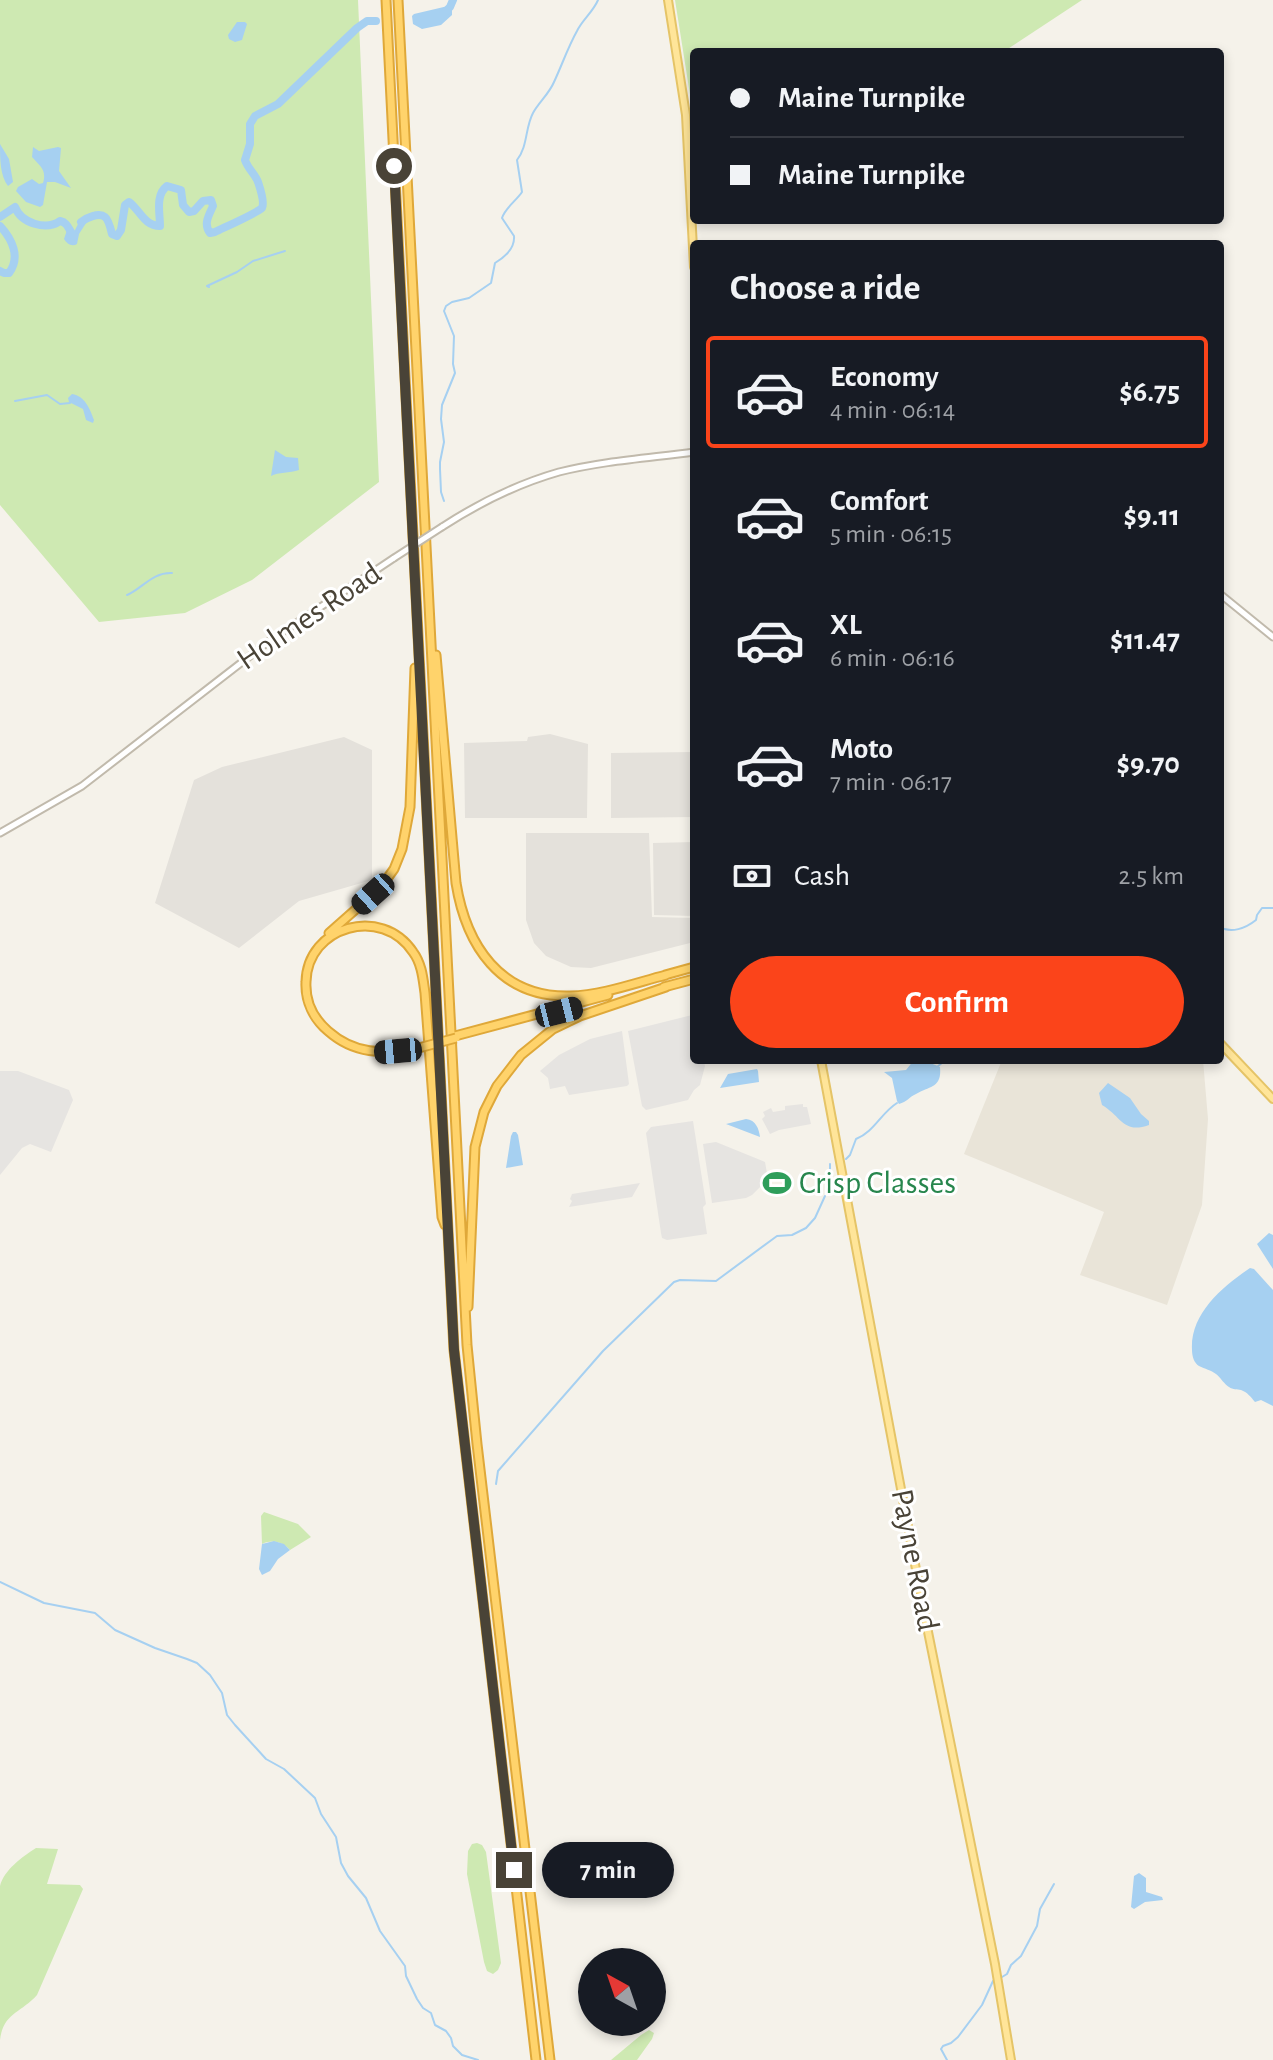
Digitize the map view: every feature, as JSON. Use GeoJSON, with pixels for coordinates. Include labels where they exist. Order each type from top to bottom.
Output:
{"type":"FeatureCollection","features":[{"type":"Feature","properties":{"kind":"highway"},"geometry":{"type":"LineString","coordinates":[[386,0],[454,1350],[536,2060]]}},
{"type":"Feature","properties":{"kind":"highway"},"geometry":{"type":"LineString","coordinates":[[398,0],[467,1345],[550,2060]]}},
{"type":"Feature","properties":{"kind":"highway"},"geometry":{"type":"LineString","coordinates":[[428,597],[438,667],[456,883],[464,920],[478,949],[510,980],[550,995],[594,993],[690,968]]}},
{"type":"Feature","properties":{"kind":"highway"},"geometry":{"type":"LineString","coordinates":[[417,625],[410,807],[402,849],[394,869],[381,887],[327,934],[313,951],[304,970],[303,981],[310,1013],[323,1030],[341,1043],[372,1054],[394,1054],[584,1002],[666,975]]}},
{"type":"Feature","properties":{"kind":"highway"},"geometry":{"type":"LineString","coordinates":[[415,1048],[382,1052],[360,1049],[336,1038],[316,1019],[307,999],[306,977],[313,956],[326,939],[345,928],[378,927],[406,942],[418,961],[425,993],[442,1217],[448,1230]]}},
{"type":"Feature","properties":{"kind":"highway"},"geometry":{"type":"LineString","coordinates":[[467,1345],[474,1156],[479,1129],[492,1095],[514,1062],[553,1029],[580,1016],[690,980]]}},
{"type":"Feature","properties":{"kind":"highway"},"geometry":{"type":"LineString","coordinates":[[456,1037],[666,987]]}},
{"type":"Feature","properties":{"kind":"main road"},"geometry":{"type":"LineString","coordinates":[[668,0],[686,115],[690,191]]}},
{"type":"Feature","properties":{"kind":"main road"},"geometry":{"type":"LineString","coordinates":[[1224,1047],[1273,1099]]}},
{"type":"Feature","properties":{"kind":"main road","name":"Payne Road"},"geometry":{"type":"LineString","coordinates":[[822,1064],[1011,2060]]}},
{"type":"Feature","properties":{"kind":"street","name":"Holmes Road"},"geometry":{"type":"LineString","coordinates":[[0,833],[82,786],[271,639],[490,498],[560,472],[690,453]]}},
{"type":"Feature","properties":{"kind":"street"},"geometry":{"type":"LineString","coordinates":[[1224,597],[1273,637]]}},
{"type":"Feature","properties":{"kind":"shaded area"},"geometry":{"type":"Polygon","coordinates":[[[550,734],[588,744],[587,818],[465,818],[464,743],[527,741],[528,737],[550,734]]]}},
{"type":"Feature","properties":{"kind":"shaded area"},"geometry":{"type":"Polygon","coordinates":[[[344,737],[372,750],[372,880],[299,901],[239,948],[155,903],[194,780],[222,767],[344,737]]]}},
{"type":"Feature","properties":{"kind":"shaded area"},"geometry":{"type":"Polygon","coordinates":[[[690,752],[690,817],[611,818],[611,753],[690,752]]]}},
{"type":"Feature","properties":{"kind":"shaded area"},"geometry":{"type":"Polygon","coordinates":[[[526,833],[649,833],[652,917],[690,918],[690,943],[591,968],[571,967],[546,956],[534,943],[526,920],[526,833]]]}},
{"type":"Feature","properties":{"kind":"shaded area"},"geometry":{"type":"Polygon","coordinates":[[[690,842],[690,916],[654,915],[653,843],[690,842]]]}},
{"type":"Feature","properties":{"kind":"shaded area"},"geometry":{"type":"Polygon","coordinates":[[[690,1016],[690,1064],[705,1066],[700,1085],[688,1100],[646,1110],[642,1106],[628,1031],[690,1016]]]}},
{"type":"Feature","properties":{"kind":"shaded area"},"geometry":{"type":"Polygon","coordinates":[[[622,1031],[627,1086],[569,1095],[565,1086],[550,1089],[548,1078],[540,1071],[559,1055],[590,1039],[622,1031]]]}},
{"type":"Feature","properties":{"kind":"shaded area"},"geometry":{"type":"Polygon","coordinates":[[[1000,1064],[1203,1064],[1208,1119],[1202,1205],[1167,1305],[1080,1275],[1104,1212],[964,1154],[1000,1064]]]}},
{"type":"Feature","properties":{"kind":"shaded area"},"geometry":{"type":"Polygon","coordinates":[[[0,1071],[18,1071],[69,1090],[73,1100],[51,1152],[30,1144],[22,1148],[0,1175],[0,1071]]]}},
{"type":"Feature","properties":{"kind":"shaded area"},"geometry":{"type":"Polygon","coordinates":[[[803,1104],[807,1107],[811,1124],[770,1134],[762,1119],[765,1116],[763,1112],[803,1104]]]}},
{"type":"Feature","properties":{"kind":"shaded area"},"geometry":{"type":"Polygon","coordinates":[[[693,1121],[706,1204],[703,1207],[707,1234],[667,1240],[662,1238],[661,1233],[646,1133],[651,1127],[693,1121]]]}},
{"type":"Feature","properties":{"kind":"shaded area"},"geometry":{"type":"Polygon","coordinates":[[[716,1142],[765,1162],[768,1179],[752,1195],[712,1203],[703,1144],[716,1142]]]}},
{"type":"Feature","properties":{"kind":"shaded area"},"geometry":{"type":"Polygon","coordinates":[[[640,1183],[632,1197],[569,1207],[572,1194],[640,1183]]]}},
{"type":"Feature","properties":{"kind":"green space"},"geometry":{"type":"Polygon","coordinates":[[[0,0],[358,0],[379,482],[252,580],[185,613],[99,622],[0,505],[0,0]]]}},
{"type":"Feature","properties":{"kind":"green space"},"geometry":{"type":"Polygon","coordinates":[[[675,0],[1082,0],[1009,48],[690,48],[690,95],[675,0]]]}},
{"type":"Feature","properties":{"kind":"green space"},"geometry":{"type":"Polygon","coordinates":[[[264,1512],[298,1524],[311,1537],[290,1550],[277,1542],[262,1544],[261,1516],[264,1512]]]}},
{"type":"Feature","properties":{"kind":"green space"},"geometry":{"type":"Polygon","coordinates":[[[477,1843],[486,1852],[501,1963],[493,1974],[487,1971],[484,1962],[467,1874],[468,1851],[472,1844],[477,1843]]]}},
{"type":"Feature","properties":{"kind":"green space"},"geometry":{"type":"Polygon","coordinates":[[[36,1848],[58,1849],[47,1884],[80,1885],[83,1889],[37,1995],[9,2019],[0,2040],[0,1886],[9,1869],[36,1848]]]}},
{"type":"Feature","properties":{"kind":"green space"},"geometry":{"type":"Polygon","coordinates":[[[640,2036],[653,2036],[637,2060],[611,2060],[640,2036]]]}},
{"type":"Feature","properties":{"kind":"water"},"geometry":{"type":"Polygon","coordinates":[[[448,6],[452,8],[452,15],[441,25],[422,29],[413,24],[414,14],[448,6]]]}},
{"type":"Feature","properties":{"kind":"water"},"geometry":{"type":"Polygon","coordinates":[[[237,22],[247,24],[242,40],[235,42],[228,35],[237,22]]]}},
{"type":"Feature","properties":{"kind":"water"},"geometry":{"type":"Polygon","coordinates":[[[0,144],[9,159],[13,182],[8,186],[2,172],[0,144]]]}},
{"type":"Feature","properties":{"kind":"water"},"geometry":{"type":"Polygon","coordinates":[[[33,147],[39,151],[61,148],[59,171],[71,188],[47,182],[40,207],[26,202],[16,191],[32,179],[43,183],[43,171],[32,157],[33,147]]]}},
{"type":"Feature","properties":{"kind":"water"},"geometry":{"type":"Polygon","coordinates":[[[90,217],[79,234],[77,244],[71,245],[64,239],[68,227],[74,232],[80,220],[90,217]]]}},
{"type":"Feature","properties":{"kind":"water"},"geometry":{"type":"Polygon","coordinates":[[[72,394],[86,404],[93,423],[86,420],[83,409],[69,402],[72,394]]]}},
{"type":"Feature","properties":{"kind":"water"},"geometry":{"type":"Polygon","coordinates":[[[275,450],[286,457],[298,458],[299,470],[271,476],[275,450]]]}},
{"type":"Feature","properties":{"kind":"water"},"geometry":{"type":"Polygon","coordinates":[[[911,1064],[933,1064],[940,1067],[940,1074],[937,1083],[899,1104],[892,1078],[884,1072],[906,1070],[911,1064]]]}},
{"type":"Feature","properties":{"kind":"water"},"geometry":{"type":"Polygon","coordinates":[[[757,1069],[759,1082],[720,1088],[728,1074],[757,1069]]]}},
{"type":"Feature","properties":{"kind":"water"},"geometry":{"type":"Polygon","coordinates":[[[1108,1083],[1130,1098],[1149,1125],[1128,1126],[1102,1105],[1099,1093],[1108,1083]]]}},
{"type":"Feature","properties":{"kind":"water"},"geometry":{"type":"Polygon","coordinates":[[[746,1119],[755,1123],[760,1137],[726,1124],[746,1119]]]}},
{"type":"Feature","properties":{"kind":"water"},"geometry":{"type":"Polygon","coordinates":[[[513,1132],[518,1135],[523,1165],[506,1168],[511,1136],[513,1132]]]}},
{"type":"Feature","properties":{"kind":"water"},"geometry":{"type":"Polygon","coordinates":[[[1269,1233],[1273,1235],[1273,1269],[1257,1244],[1269,1233]]]}},
{"type":"Feature","properties":{"kind":"water"},"geometry":{"type":"Polygon","coordinates":[[[1250,1268],[1273,1290],[1273,1406],[1261,1400],[1255,1402],[1245,1392],[1229,1387],[1214,1373],[1197,1365],[1192,1355],[1193,1337],[1202,1313],[1219,1293],[1250,1268]]]}},
{"type":"Feature","properties":{"kind":"water"},"geometry":{"type":"Polygon","coordinates":[[[274,1541],[290,1550],[262,1575],[259,1569],[262,1544],[274,1541]]]}},
{"type":"Feature","properties":{"kind":"water"},"geometry":{"type":"Polygon","coordinates":[[[1139,1873],[1146,1878],[1146,1892],[1163,1900],[1145,1902],[1134,1909],[1131,1907],[1134,1876],[1139,1873]]]}},
{"type":"Feature","properties":{"kind":"waterway"},"geometry":{"type":"LineString","coordinates":[[444,13],[453,0]]}},
{"type":"Feature","properties":{"kind":"waterway"},"geometry":{"type":"LineString","coordinates":[[444,501],[440,469],[444,442],[442,405],[455,373],[454,336],[444,311],[452,302],[469,298],[491,283],[495,263],[511,248],[514,236],[502,218],[522,192],[517,160],[530,119],[552,86],[579,27],[598,0]]}},
{"type":"Feature","properties":{"kind":"waterway"},"geometry":{"type":"LineString","coordinates":[[81,222],[93,216],[105,217],[112,234],[117,236],[125,205],[129,202],[146,221],[160,226],[160,199],[167,186],[181,190],[183,205],[189,212],[203,201],[211,200],[213,206],[207,223],[210,233],[262,208],[263,199],[257,179],[245,160],[250,144],[250,124],[255,116],[278,104],[357,28],[367,21],[376,21]]}},
{"type":"Feature","properties":{"kind":"waterway"},"geometry":{"type":"LineString","coordinates":[[0,217],[15,207],[18,213],[34,224],[63,222],[74,236]]}},
{"type":"Feature","properties":{"kind":"waterway"},"geometry":{"type":"LineString","coordinates":[[0,226],[11,242],[15,255],[9,273],[0,271]]}},
{"type":"Feature","properties":{"kind":"waterway"},"geometry":{"type":"LineString","coordinates":[[209,287],[253,261],[285,251]]}},
{"type":"Feature","properties":{"kind":"waterway"},"geometry":{"type":"LineString","coordinates":[[15,401],[47,395],[60,404],[70,403]]}},
{"type":"Feature","properties":{"kind":"waterway"},"geometry":{"type":"LineString","coordinates":[[127,595],[153,578],[172,573]]}},
{"type":"Feature","properties":{"kind":"waterway"},"geometry":{"type":"LineString","coordinates":[[1224,928],[1243,928],[1256,920],[1262,908],[1273,908]]}},
{"type":"Feature","properties":{"kind":"waterway"},"geometry":{"type":"LineString","coordinates":[[937,1067],[941,1064]]}},
{"type":"Feature","properties":{"kind":"waterway"},"geometry":{"type":"LineString","coordinates":[[846,1159],[856,1139],[868,1132],[897,1103]]}},
{"type":"Feature","properties":{"kind":"waterway"},"geometry":{"type":"LineString","coordinates":[[830,1164],[830,1178]]}},
{"type":"Feature","properties":{"kind":"waterway"},"geometry":{"type":"LineString","coordinates":[[496,1484],[498,1471],[603,1351],[674,1282],[716,1281],[777,1236],[792,1235],[806,1228],[815,1218],[825,1196]]}},
{"type":"Feature","properties":{"kind":"waterway"},"geometry":{"type":"LineString","coordinates":[[0,1582],[44,1603],[95,1613],[115,1630],[197,1663],[210,1675],[222,1693],[227,1715],[235,1725],[266,1759],[284,1769],[315,1798],[336,1837],[341,1863],[366,1898],[380,1931],[405,1966],[406,1976],[417,1999],[431,2013],[435,2025],[446,2031],[453,2046],[462,2055],[478,2060]]}},
{"type":"Feature","properties":{"kind":"waterway"},"geometry":{"type":"LineString","coordinates":[[1002,1977],[1021,1956],[1054,1884]]}},
{"type":"Feature","properties":{"kind":"waterway"},"geometry":{"type":"LineString","coordinates":[[947,2060],[941,2049],[958,2037],[982,2005],[993,1981]]}},
{"type":"Feature","properties":{"kind":"place","name":"Crisp Classes"},"geometry":{"type":"Point","coordinates":[777,1183]}},
{"type":"Feature","properties":{"kind":"route"},"geometry":{"type":"LineString","coordinates":[[394,166],[454,1350],[514,1870]]}}]}
